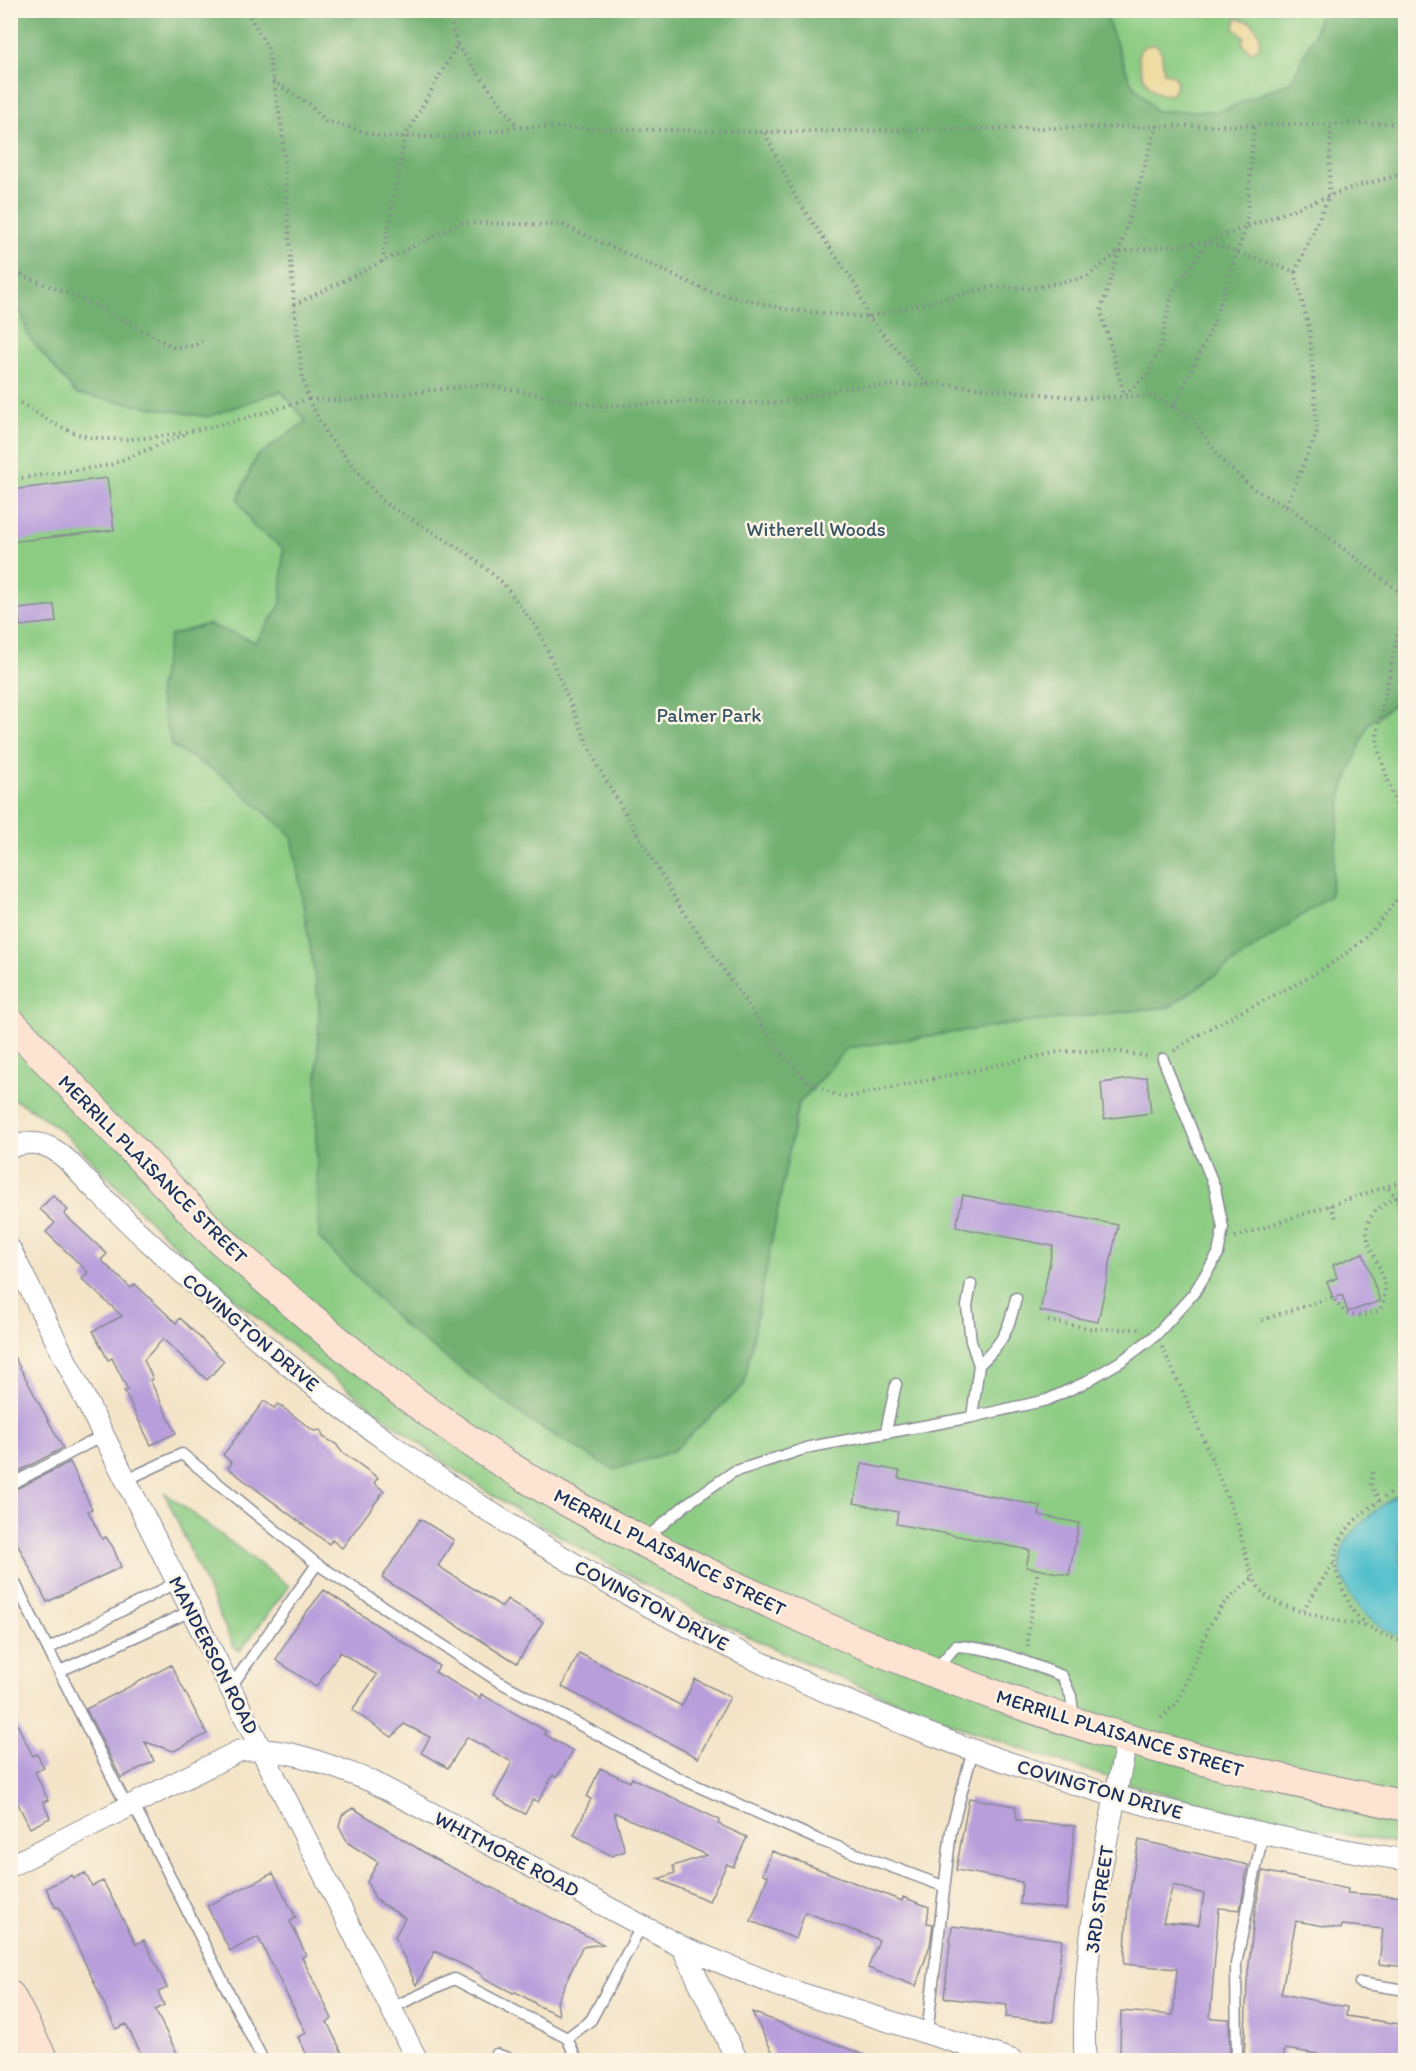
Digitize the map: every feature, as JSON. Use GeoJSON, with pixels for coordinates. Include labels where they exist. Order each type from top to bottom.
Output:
{"type":"FeatureCollection","features":[{"type":"Feature","properties":{"kind":"street","name":"MERRILL PLAISANCE STREET"},"geometry":{"type":"LineString","coordinates":[[10,1022],[214,1234],[404,1394],[537,1484],[595,1519],[789,1612],[933,1672],[1074,1723],[1251,1773],[1406,1806]]}},
{"type":"Feature","properties":{"kind":"street","name":"COVINGTON DRIVE"},"geometry":{"type":"LineString","coordinates":[[10,1148],[32,1143],[45,1145],[62,1155],[138,1233],[261,1343],[414,1461],[522,1532],[657,1610],[765,1665],[898,1722],[973,1750],[1116,1797],[1263,1833],[1406,1860]]}},
{"type":"Feature","properties":{"kind":"street","name":"MANDERSON ROAD"},"geometry":{"type":"LineString","coordinates":[[10,1249],[417,2061]]}},
{"type":"Feature","properties":{"kind":"street","name":"3RD STREET"},"geometry":{"type":"LineString","coordinates":[[1085,2061],[1086,2002],[1093,1920],[1127,1739]]}},
{"type":"Feature","properties":{"kind":"street","name":"WHITMORE ROAD"},"geometry":{"type":"LineString","coordinates":[[10,1866],[239,1751],[261,1748],[320,1763],[371,1781],[525,1866],[682,1947],[784,1988],[1012,2061]]}},
{"type":"Feature","properties":{"kind":"street"},"geometry":{"type":"LineString","coordinates":[[682,1947],[737,2061]]}},
{"type":"Feature","properties":{"kind":"street"},"geometry":{"type":"LineString","coordinates":[[10,1996],[43,2061]]}},
{"type":"Feature","properties":{"kind":"lane"},"geometry":{"type":"LineString","coordinates":[[642,1541],[688,1503],[733,1472],[810,1447],[886,1431],[972,1418],[1056,1396],[1123,1360],[1156,1335],[1194,1293],[1218,1254],[1223,1228],[1215,1188],[1163,1059]]}},
{"type":"Feature","properties":{"kind":"lane"},"geometry":{"type":"LineString","coordinates":[[971,1284],[967,1306],[970,1341],[979,1365],[972,1418]]}},
{"type":"Feature","properties":{"kind":"lane"},"geometry":{"type":"LineString","coordinates":[[979,1365],[1002,1340],[1010,1326],[1016,1298]]}},
{"type":"Feature","properties":{"kind":"lane"},"geometry":{"type":"LineString","coordinates":[[886,1431],[896,1384]]}},
{"type":"Feature","properties":{"kind":"lane"},"geometry":{"type":"LineString","coordinates":[[10,1485],[104,1435]]}},
{"type":"Feature","properties":{"kind":"lane"},"geometry":{"type":"LineString","coordinates":[[126,1480],[182,1455],[317,1564],[498,1681],[679,1778],[819,1840],[943,1887]]}},
{"type":"Feature","properties":{"kind":"lane"},"geometry":{"type":"LineString","coordinates":[[230,1688],[317,1564]]}},
{"type":"Feature","properties":{"kind":"lane"},"geometry":{"type":"LineString","coordinates":[[10,1573],[263,2061]]}},
{"type":"Feature","properties":{"kind":"lane"},"geometry":{"type":"LineString","coordinates":[[48,1648],[177,1582]]}},
{"type":"Feature","properties":{"kind":"lane"},"geometry":{"type":"LineString","coordinates":[[60,1671],[192,1611]]}},
{"type":"Feature","properties":{"kind":"lane"},"geometry":{"type":"LineString","coordinates":[[933,1672],[956,1646],[976,1647],[1030,1664],[1062,1676],[1071,1696],[1074,1723]]}},
{"type":"Feature","properties":{"kind":"lane"},"geometry":{"type":"LineString","coordinates":[[927,2034],[951,1831],[973,1750]]}},
{"type":"Feature","properties":{"kind":"lane"},"geometry":{"type":"LineString","coordinates":[[1238,2061],[1236,1964],[1263,1833]]}},
{"type":"Feature","properties":{"kind":"lane"},"geometry":{"type":"LineString","coordinates":[[567,2038],[591,2020],[642,1926]]}},
{"type":"Feature","properties":{"kind":"lane"},"geometry":{"type":"LineString","coordinates":[[391,2008],[454,1979],[567,2038],[578,2061]]}},
{"type":"Feature","properties":{"kind":"lane"},"geometry":{"type":"LineString","coordinates":[[1360,1983],[1406,1990]]}},
{"type":"Feature","properties":{"kind":"lane"},"geometry":{"type":"LineString","coordinates":[[493,2061],[496,2054],[513,2061]]}},
{"type":"Feature","properties":{"kind":"path"},"geometry":{"type":"LineString","coordinates":[[246,10],[267,46],[282,129],[294,305],[308,399],[328,436],[383,502],[476,560],[502,582],[538,629],[597,766],[641,842],[681,908],[781,1053],[806,1080],[835,1095],[849,1097],[1063,1051],[1115,1051],[1163,1059],[1202,1031],[1286,988],[1359,943],[1387,915],[1406,885]]}},
{"type":"Feature","properties":{"kind":"path"},"geometry":{"type":"LineString","coordinates":[[447,10],[457,45],[518,127]]}},
{"type":"Feature","properties":{"kind":"path"},"geometry":{"type":"LineString","coordinates":[[382,262],[405,137],[457,45]]}},
{"type":"Feature","properties":{"kind":"path"},"geometry":{"type":"LineString","coordinates":[[273,81],[309,104],[326,122],[382,137],[454,136],[518,127],[765,132],[1254,123],[1406,123]]}},
{"type":"Feature","properties":{"kind":"path"},"geometry":{"type":"LineString","coordinates":[[1173,408],[1210,332],[1246,227],[1254,123]]}},
{"type":"Feature","properties":{"kind":"path"},"geometry":{"type":"LineString","coordinates":[[1286,506],[1317,432],[1310,333],[1295,272],[1329,196],[1331,123]]}},
{"type":"Feature","properties":{"kind":"path"},"geometry":{"type":"LineString","coordinates":[[1124,395],[1101,311],[1156,125]]}},
{"type":"Feature","properties":{"kind":"path"},"geometry":{"type":"LineString","coordinates":[[765,132],[796,198],[857,287],[868,316],[928,385]]}},
{"type":"Feature","properties":{"kind":"path"},"geometry":{"type":"LineString","coordinates":[[294,305],[460,223],[563,225],[708,291],[790,310],[868,316],[993,287],[1033,288],[1087,277],[1118,252],[1207,242],[1329,196],[1406,173]]}},
{"type":"Feature","properties":{"kind":"path"},"geometry":{"type":"LineString","coordinates":[[1207,242],[1295,272]]}},
{"type":"Feature","properties":{"kind":"path"},"geometry":{"type":"LineString","coordinates":[[1124,395],[1145,378],[1159,352],[1172,293],[1207,242]]}},
{"type":"Feature","properties":{"kind":"path"},"geometry":{"type":"LineString","coordinates":[[10,270],[98,306],[172,347],[194,346],[202,341]]}},
{"type":"Feature","properties":{"kind":"path"},"geometry":{"type":"LineString","coordinates":[[10,397],[74,433],[108,441],[194,431],[259,416],[308,399],[344,401],[482,384],[598,406],[683,402],[778,403],[850,387],[928,385],[1082,398],[1124,395],[1153,396],[1190,417],[1221,459],[1253,489],[1286,506],[1357,557],[1404,596],[1377,734],[1378,749],[1406,836]]}},
{"type":"Feature","properties":{"kind":"path"},"geometry":{"type":"LineString","coordinates":[[10,480],[110,465],[194,431]]}},
{"type":"Feature","properties":{"kind":"path"},"geometry":{"type":"LineString","coordinates":[[1220,1242],[1406,1180]]}},
{"type":"Feature","properties":{"kind":"path"},"geometry":{"type":"LineString","coordinates":[[1386,1186],[1396,1197],[1406,1203]]}},
{"type":"Feature","properties":{"kind":"path"},"geometry":{"type":"LineString","coordinates":[[1262,1320],[1333,1298],[1340,1310],[1351,1316],[1379,1311],[1385,1300],[1386,1287],[1382,1268],[1366,1240],[1367,1229],[1374,1213],[1406,1191]]}},
{"type":"Feature","properties":{"kind":"path"},"geometry":{"type":"LineString","coordinates":[[1330,1205],[1336,1218]]}},
{"type":"Feature","properties":{"kind":"path"},"geometry":{"type":"LineString","coordinates":[[1048,1321],[1094,1329],[1149,1329],[1156,1335],[1237,1522],[1253,1578],[1267,1596],[1290,1607],[1365,1626],[1406,1643]]}},
{"type":"Feature","properties":{"kind":"path"},"geometry":{"type":"LineString","coordinates":[[1373,1472],[1371,1484],[1379,1501]]}},
{"type":"Feature","properties":{"kind":"path"},"geometry":{"type":"LineString","coordinates":[[1303,1610],[1335,1560],[1343,1536],[1358,1517],[1406,1485]]}},
{"type":"Feature","properties":{"kind":"path"},"geometry":{"type":"LineString","coordinates":[[1335,1560],[1349,1604],[1365,1626]]}},
{"type":"Feature","properties":{"kind":"path"},"geometry":{"type":"LineString","coordinates":[[1030,1664],[1028,1634],[1038,1569]]}},
{"type":"Feature","properties":{"kind":"path"},"geometry":{"type":"LineString","coordinates":[[1161,1718],[1178,1702],[1209,1627],[1222,1605],[1253,1578]]}},
{"type":"Feature","properties":{"kind":"green space","name":"Witherell Woods"},"geometry":{"type":"Polygon","coordinates":[[[10,11],[1104,11],[1131,82],[1156,111],[1221,111],[1291,81],[1314,35],[1320,11],[1405,11],[1405,696],[1368,724],[1342,793],[1330,896],[1169,1007],[1013,1024],[847,1048],[798,1105],[744,1385],[673,1451],[614,1470],[532,1422],[405,1327],[319,1238],[316,1132],[319,1004],[292,836],[225,777],[172,746],[158,693],[170,635],[208,624],[256,642],[281,604],[283,548],[254,527],[238,499],[256,457],[306,421],[281,391],[207,417],[76,394],[28,336],[11,276],[10,11]]]}},
{"type":"Feature","properties":{"kind":"green space","name":"Witherell Woods"},"geometry":{"type":"Polygon","coordinates":[[[11,11],[1405,11],[1405,1844],[1320,1830],[1236,1812],[1153,1791],[1071,1766],[990,1738],[830,1674],[752,1638],[636,1579],[522,1514],[450,1466],[299,1351],[195,1264],[52,1123],[11,1098],[11,11]]]}},
{"type":"Feature","properties":{"kind":"green space"},"geometry":{"type":"Polygon","coordinates":[[[164,1492],[289,1586],[240,1651],[234,1647],[164,1492]]]}},
{"type":"Feature","properties":{"kind":"sand"},"geometry":{"type":"Polygon","coordinates":[[[1236,18],[1251,22],[1260,34],[1259,47],[1251,52],[1242,43],[1244,37],[1234,28],[1236,18]]]}},
{"type":"Feature","properties":{"kind":"sand"},"geometry":{"type":"Polygon","coordinates":[[[1155,44],[1161,53],[1164,72],[1174,76],[1177,83],[1172,94],[1164,95],[1157,92],[1146,81],[1142,73],[1140,50],[1155,44]]]}},
{"type":"Feature","properties":{"kind":"water"},"geometry":{"type":"Polygon","coordinates":[[[1405,1490],[1405,1537],[1400,1542],[1401,1566],[1405,1569],[1405,1638],[1381,1627],[1359,1607],[1345,1583],[1341,1569],[1341,1555],[1344,1546],[1358,1527],[1377,1509],[1405,1490]]]}},
{"type":"Feature","properties":{"kind":"building"},"geometry":{"type":"Polygon","coordinates":[[[107,478],[114,530],[10,542],[10,490],[107,478]]]}},
{"type":"Feature","properties":{"kind":"building"},"geometry":{"type":"Polygon","coordinates":[[[54,605],[56,622],[20,626],[18,609],[54,605]]]}},
{"type":"Feature","properties":{"kind":"building"},"geometry":{"type":"Polygon","coordinates":[[[1147,1077],[1151,1113],[1104,1119],[1101,1083],[1147,1077]]]}},
{"type":"Feature","properties":{"kind":"building"},"geometry":{"type":"Polygon","coordinates":[[[53,1195],[68,1210],[64,1214],[107,1254],[101,1260],[131,1288],[135,1284],[176,1323],[180,1318],[224,1361],[207,1380],[163,1339],[144,1360],[153,1379],[150,1380],[176,1433],[151,1445],[124,1391],[128,1390],[112,1358],[108,1360],[93,1331],[122,1316],[82,1279],[88,1272],[46,1232],[55,1223],[40,1209],[53,1195]]]}},
{"type":"Feature","properties":{"kind":"building"},"geometry":{"type":"Polygon","coordinates":[[[963,1195],[1118,1225],[1098,1322],[1040,1311],[1053,1246],[956,1227],[963,1195]]]}},
{"type":"Feature","properties":{"kind":"building"},"geometry":{"type":"Polygon","coordinates":[[[1363,1253],[1380,1301],[1348,1312],[1342,1295],[1333,1298],[1327,1282],[1337,1278],[1333,1265],[1363,1253]]]}},
{"type":"Feature","properties":{"kind":"building"},"geometry":{"type":"Polygon","coordinates":[[[10,1349],[63,1448],[10,1476],[10,1349]]]}},
{"type":"Feature","properties":{"kind":"building"},"geometry":{"type":"Polygon","coordinates":[[[264,1401],[274,1408],[278,1404],[314,1431],[321,1430],[323,1437],[336,1444],[341,1451],[378,1478],[374,1483],[384,1491],[342,1548],[332,1540],[329,1544],[228,1468],[232,1463],[223,1455],[264,1401]]]}},
{"type":"Feature","properties":{"kind":"building"},"geometry":{"type":"Polygon","coordinates":[[[70,1462],[92,1509],[88,1511],[102,1539],[106,1537],[113,1547],[121,1567],[47,1602],[10,1529],[10,1492],[70,1462]]]}},
{"type":"Feature","properties":{"kind":"building"},"geometry":{"type":"Polygon","coordinates":[[[862,1464],[900,1471],[898,1478],[1041,1506],[1039,1515],[1079,1523],[1069,1575],[1026,1567],[1030,1550],[896,1524],[898,1512],[854,1503],[862,1464]]]}},
{"type":"Feature","properties":{"kind":"building"},"geometry":{"type":"Polygon","coordinates":[[[420,1519],[454,1540],[438,1566],[502,1607],[507,1599],[543,1622],[517,1663],[382,1578],[420,1519]]]}},
{"type":"Feature","properties":{"kind":"building"},"geometry":{"type":"Polygon","coordinates":[[[324,1590],[439,1666],[435,1672],[480,1698],[481,1694],[546,1731],[544,1734],[573,1751],[557,1777],[553,1775],[538,1802],[533,1799],[525,1814],[494,1797],[512,1762],[467,1737],[448,1768],[421,1753],[430,1737],[404,1724],[392,1737],[352,1710],[377,1675],[340,1652],[316,1687],[276,1660],[294,1628],[324,1590]]]}},
{"type":"Feature","properties":{"kind":"building"},"geometry":{"type":"Polygon","coordinates":[[[579,1653],[682,1706],[695,1679],[730,1697],[698,1758],[562,1687],[579,1653]]]}},
{"type":"Feature","properties":{"kind":"building"},"geometry":{"type":"Polygon","coordinates":[[[171,1665],[207,1734],[174,1751],[145,1742],[154,1761],[121,1778],[86,1709],[171,1665]]]}},
{"type":"Feature","properties":{"kind":"building"},"geometry":{"type":"Polygon","coordinates":[[[10,1710],[33,1756],[37,1754],[44,1768],[35,1772],[48,1800],[43,1802],[50,1818],[30,1828],[18,1804],[15,1805],[10,1797],[10,1710]]]}},
{"type":"Feature","properties":{"kind":"building"},"geometry":{"type":"Polygon","coordinates":[[[600,1768],[630,1782],[632,1778],[720,1820],[718,1824],[747,1837],[733,1867],[727,1864],[709,1901],[658,1879],[675,1873],[673,1866],[707,1855],[614,1812],[625,1851],[612,1856],[574,1835],[591,1799],[587,1797],[600,1768]]]}},
{"type":"Feature","properties":{"kind":"building"},"geometry":{"type":"Polygon","coordinates":[[[969,1798],[1015,1806],[1017,1820],[1075,1826],[1066,1909],[1020,1904],[1022,1882],[956,1870],[969,1798]]]}},
{"type":"Feature","properties":{"kind":"building"},"geometry":{"type":"Polygon","coordinates":[[[353,1808],[433,1858],[603,1944],[582,1947],[557,2002],[559,2015],[435,1951],[416,1985],[395,1937],[405,1918],[376,1900],[367,1882],[378,1862],[348,1843],[339,1826],[342,1815],[353,1808]]]}},
{"type":"Feature","properties":{"kind":"building"},"geometry":{"type":"Polygon","coordinates":[[[1139,1840],[1248,1865],[1240,1910],[1219,1908],[1210,2018],[1229,2019],[1230,2061],[1160,2061],[1120,2051],[1121,2011],[1173,2015],[1177,1969],[1124,1964],[1128,1903],[1139,1840]],[[1173,1885],[1163,1922],[1199,1925],[1204,1894],[1173,1885]]]}},
{"type":"Feature","properties":{"kind":"building"},"geometry":{"type":"Polygon","coordinates":[[[772,1851],[902,1901],[903,1897],[929,1907],[927,1923],[933,1924],[930,1945],[916,1986],[868,1968],[879,1940],[805,1912],[796,1939],[751,1921],[768,1876],[763,1874],[772,1851]]]}},
{"type":"Feature","properties":{"kind":"building"},"geometry":{"type":"Polygon","coordinates":[[[1263,1871],[1348,1889],[1347,1893],[1406,1897],[1406,1967],[1379,1964],[1383,1929],[1342,1925],[1341,1929],[1296,1921],[1281,1994],[1347,2007],[1346,2016],[1406,2025],[1406,2061],[1317,2061],[1318,2054],[1285,2049],[1282,2061],[1244,2061],[1247,1982],[1255,1911],[1263,1871]]]}},
{"type":"Feature","properties":{"kind":"building"},"geometry":{"type":"Polygon","coordinates":[[[85,1873],[92,1886],[103,1881],[136,1944],[144,1940],[167,1988],[158,1992],[164,2005],[155,2010],[181,2061],[145,2061],[126,2024],[116,2029],[59,1907],[56,1908],[46,1888],[72,1875],[74,1878],[85,1873]]]}},
{"type":"Feature","properties":{"kind":"building"},"geometry":{"type":"Polygon","coordinates":[[[273,1873],[296,1918],[290,1921],[306,1955],[302,1957],[332,2019],[327,2022],[346,2061],[310,2061],[298,2037],[306,2033],[258,1937],[230,1951],[207,1906],[273,1873]]]}},
{"type":"Feature","properties":{"kind":"building"},"geometry":{"type":"Polygon","coordinates":[[[952,1926],[1062,1940],[1053,2022],[1006,2017],[1007,2005],[944,1998],[952,1926]]]}},
{"type":"Feature","properties":{"kind":"building"},"geometry":{"type":"Polygon","coordinates":[[[752,2012],[875,2059],[875,2061],[777,2061],[752,2012]]]}},
{"type":"Feature","properties":{"kind":"park label","name":"Palmer Park"},"geometry":{"type":"Point","coordinates":[709,715]}}]}
